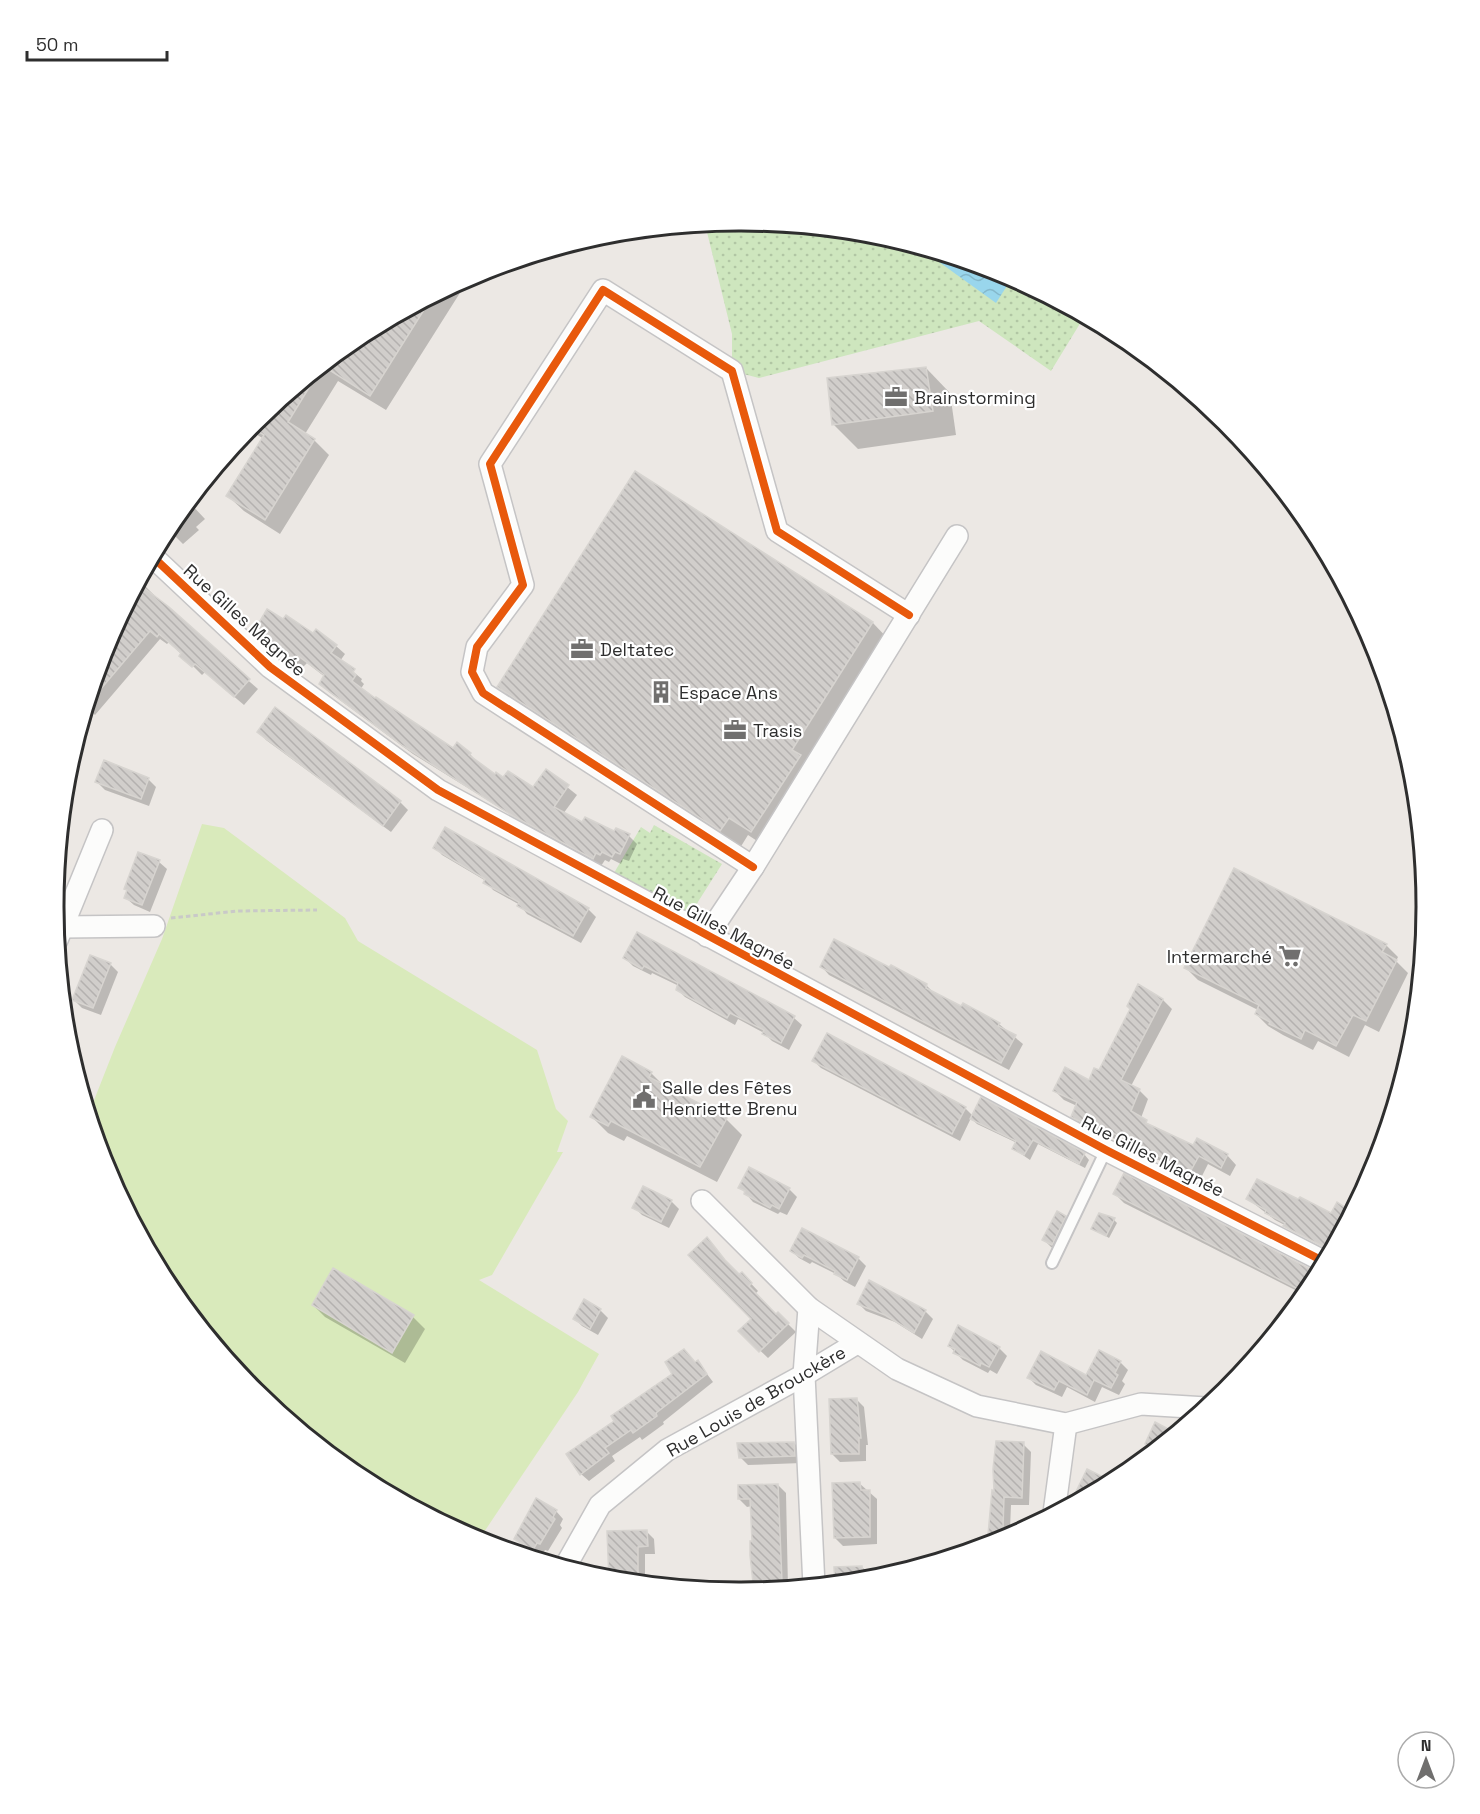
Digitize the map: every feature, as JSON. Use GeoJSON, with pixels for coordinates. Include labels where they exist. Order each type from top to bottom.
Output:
{"type":"FeatureCollection","features":[{"type":"Feature","properties":{"kind":"street"},"geometry":{"type":"LineString","coordinates":[[753,867],[483,693],[472,672],[477,648],[524,585],[490,464],[603,290],[732,371],[777,531],[909,615]]}},
{"type":"Feature","properties":{"kind":"street","name":"Rue Gilles Magnée"},"geometry":{"type":"LineString","coordinates":[[707,936],[753,867],[957,536]]}},
{"type":"Feature","properties":{"kind":"street","name":"Rue Gilles Magnée"},"geometry":{"type":"LineString","coordinates":[[159,563],[270,668],[438,790],[1106,1150],[1317,1258]]}},
{"type":"Feature","properties":{"kind":"street"},"geometry":{"type":"LineString","coordinates":[[65,922],[102,830]]}},
{"type":"Feature","properties":{"kind":"street"},"geometry":{"type":"LineString","coordinates":[[65,934],[154,926]]}},
{"type":"Feature","properties":{"kind":"street","name":"Rue Louis de Brouckère"},"geometry":{"type":"LineString","coordinates":[[702,1201],[809,1308],[897,1369],[977,1406],[1066,1424],[1141,1404],[1194,1407]]}},
{"type":"Feature","properties":{"kind":"street"},"geometry":{"type":"LineString","coordinates":[[809,1308],[804,1375],[814,1578]]}},
{"type":"Feature","properties":{"kind":"street","name":"Rue Louis de Brouckère"},"geometry":{"type":"LineString","coordinates":[[568,1560],[600,1505],[667,1450],[804,1375],[857,1343]]}},
{"type":"Feature","properties":{"kind":"street"},"geometry":{"type":"LineString","coordinates":[[1055,1504],[1066,1424]]}},
{"type":"Feature","properties":{"kind":"lane"},"geometry":{"type":"LineString","coordinates":[[1052,1263],[1106,1150]]}},
{"type":"Feature","properties":{"kind":"path"},"geometry":{"type":"LineString","coordinates":[[154,926],[162,919],[238,911],[317,910]]}},
{"type":"Feature","properties":{"kind":"green space"},"geometry":{"type":"Polygon","coordinates":[[[707,232],[784,233],[872,244],[957,267],[999,283],[1080,323],[1051,371],[979,321],[759,378],[732,371],[732,334],[707,232]]]}},
{"type":"Feature","properties":{"kind":"green space"},"geometry":{"type":"Polygon","coordinates":[[[202,824],[224,828],[345,918],[358,941],[537,1050],[556,1109],[568,1121],[557,1152],[563,1152],[492,1275],[479,1280],[599,1354],[578,1392],[484,1532],[402,1492],[365,1469],[295,1415],[262,1385],[204,1318],[155,1245],[116,1166],[94,1101],[162,939],[202,824]]]}},
{"type":"Feature","properties":{"kind":"green space"},"geometry":{"type":"Polygon","coordinates":[[[654,825],[722,864],[689,916],[614,873],[641,827],[650,833],[654,825]]]}},
{"type":"Feature","properties":{"kind":"water"},"geometry":{"type":"Polygon","coordinates":[[[939,262],[1007,286],[996,303],[939,262]]]}},
{"type":"Feature","properties":{"kind":"building"},"geometry":{"type":"Polygon","coordinates":[[[424,310],[370,396],[330,370],[365,345],[424,310]]]}},
{"type":"Feature","properties":{"kind":"building"},"geometry":{"type":"Polygon","coordinates":[[[926,367],[933,411],[832,425],[827,378],[926,367]]]}},
{"type":"Feature","properties":{"kind":"building"},"geometry":{"type":"Polygon","coordinates":[[[309,387],[288,422],[315,439],[265,520],[226,496],[264,435],[259,432],[309,387]]]}},
{"type":"Feature","properties":{"kind":"building","name":"Espace Ans"},"geometry":{"type":"Polygon","coordinates":[[[635,471],[873,622],[792,750],[801,755],[751,832],[729,818],[720,831],[497,687],[635,471]]]}},
{"type":"Feature","properties":{"kind":"building"},"geometry":{"type":"Polygon","coordinates":[[[145,588],[250,679],[234,697],[195,664],[192,667],[179,656],[181,653],[159,634],[157,637],[150,631],[100,690],[116,648],[145,588]]]}},
{"type":"Feature","properties":{"kind":"building"},"geometry":{"type":"Polygon","coordinates":[[[267,609],[283,619],[286,615],[313,633],[316,629],[337,645],[331,653],[355,669],[353,672],[356,675],[352,681],[453,748],[457,742],[471,753],[469,755],[495,774],[496,772],[503,777],[508,771],[533,787],[546,769],[569,785],[554,807],[582,822],[585,817],[614,831],[616,828],[630,834],[620,854],[615,852],[612,857],[602,852],[600,855],[596,853],[593,859],[513,816],[403,746],[319,684],[324,675],[298,656],[293,661],[254,631],[267,609]]]}},
{"type":"Feature","properties":{"kind":"building"},"geometry":{"type":"Polygon","coordinates":[[[275,707],[401,801],[383,826],[257,732],[275,707]]]}},
{"type":"Feature","properties":{"kind":"building"},"geometry":{"type":"Polygon","coordinates":[[[104,760],[149,778],[141,799],[95,782],[104,760]]]}},
{"type":"Feature","properties":{"kind":"building"},"geometry":{"type":"Polygon","coordinates":[[[445,827],[589,908],[573,936],[517,906],[519,902],[483,883],[485,879],[433,848],[445,827]]]}},
{"type":"Feature","properties":{"kind":"building"},"geometry":{"type":"Polygon","coordinates":[[[138,852],[160,860],[142,905],[124,898],[127,890],[124,889],[138,852]]]}},
{"type":"Feature","properties":{"kind":"building","name":"Intermarché"},"geometry":{"type":"Polygon","coordinates":[[[1234,868],[1387,944],[1382,952],[1397,960],[1366,1021],[1353,1015],[1336,1046],[1305,1030],[1301,1039],[1269,1024],[1270,1022],[1255,1014],[1259,1005],[1184,968],[1234,868]]]}},
{"type":"Feature","properties":{"kind":"building"},"geometry":{"type":"Polygon","coordinates":[[[637,932],[795,1016],[781,1043],[762,1034],[764,1030],[730,1013],[727,1018],[676,990],[678,983],[644,966],[642,969],[623,958],[637,932]]]}},
{"type":"Feature","properties":{"kind":"building"},"geometry":{"type":"Polygon","coordinates":[[[834,939],[889,967],[891,965],[927,984],[926,988],[961,1006],[963,1003],[1000,1023],[998,1026],[1016,1035],[1001,1063],[820,967],[834,939]]]}},
{"type":"Feature","properties":{"kind":"building"},"geometry":{"type":"Polygon","coordinates":[[[90,955],[111,963],[93,1008],[72,1000],[90,955]]]}},
{"type":"Feature","properties":{"kind":"building"},"geometry":{"type":"Polygon","coordinates":[[[1138,984],[1163,999],[1121,1080],[1140,1089],[1131,1111],[1147,1120],[1146,1123],[1193,1145],[1197,1138],[1228,1154],[1221,1168],[1199,1156],[1190,1172],[1099,1126],[1087,1122],[1085,1124],[1071,1117],[1077,1102],[1053,1091],[1065,1067],[1089,1080],[1094,1068],[1099,1070],[1130,1009],[1127,1006],[1138,984]]]}},
{"type":"Feature","properties":{"kind":"building"},"geometry":{"type":"Polygon","coordinates":[[[827,1033],[966,1107],[952,1134],[812,1061],[827,1033]]]}},
{"type":"Feature","properties":{"kind":"building","name":"Salle des Fêtes Henriette Brenu"},"geometry":{"type":"Polygon","coordinates":[[[622,1056],[652,1072],[649,1077],[727,1118],[700,1167],[611,1121],[608,1126],[590,1117],[622,1056]]]}},
{"type":"Feature","properties":{"kind":"building"},"geometry":{"type":"Polygon","coordinates":[[[981,1097],[1085,1153],[1079,1164],[1033,1140],[1024,1155],[1012,1149],[1016,1141],[970,1119],[981,1097]]]}},
{"type":"Feature","properties":{"kind":"building"},"geometry":{"type":"Polygon","coordinates":[[[749,1167],[790,1188],[779,1209],[772,1205],[770,1208],[744,1194],[745,1191],[738,1188],[749,1167]]]}},
{"type":"Feature","properties":{"kind":"building"},"geometry":{"type":"Polygon","coordinates":[[[1124,1173],[1310,1269],[1297,1289],[1113,1194],[1124,1173]]]}},
{"type":"Feature","properties":{"kind":"building"},"geometry":{"type":"Polygon","coordinates":[[[1257,1179],[1331,1213],[1337,1202],[1345,1207],[1324,1247],[1283,1226],[1285,1223],[1265,1213],[1266,1210],[1246,1199],[1257,1179]]]}},
{"type":"Feature","properties":{"kind":"building"},"geometry":{"type":"Polygon","coordinates":[[[643,1186],[672,1200],[661,1222],[632,1208],[643,1186]]]}},
{"type":"Feature","properties":{"kind":"building"},"geometry":{"type":"Polygon","coordinates":[[[1057,1211],[1066,1216],[1052,1245],[1042,1240],[1057,1211]]]}},
{"type":"Feature","properties":{"kind":"building"},"geometry":{"type":"Polygon","coordinates":[[[1099,1213],[1115,1218],[1106,1236],[1091,1229],[1099,1213]]]}},
{"type":"Feature","properties":{"kind":"building"},"geometry":{"type":"Polygon","coordinates":[[[802,1228],[859,1257],[847,1280],[804,1255],[802,1258],[790,1251],[802,1228]]]}},
{"type":"Feature","properties":{"kind":"building"},"geometry":{"type":"Polygon","coordinates":[[[707,1237],[725,1260],[739,1274],[742,1272],[752,1283],[749,1286],[776,1314],[778,1312],[789,1323],[759,1352],[738,1331],[751,1319],[688,1255],[707,1237]]]}},
{"type":"Feature","properties":{"kind":"building"},"geometry":{"type":"Polygon","coordinates":[[[333,1268],[414,1315],[392,1353],[312,1305],[333,1268]]]}},
{"type":"Feature","properties":{"kind":"building"},"geometry":{"type":"Polygon","coordinates":[[[869,1280],[926,1310],[914,1333],[885,1315],[857,1304],[869,1280]]]}},
{"type":"Feature","properties":{"kind":"building"},"geometry":{"type":"Polygon","coordinates":[[[584,1299],[601,1309],[590,1329],[573,1319],[584,1299]]]}},
{"type":"Feature","properties":{"kind":"building"},"geometry":{"type":"Polygon","coordinates":[[[958,1325],[1000,1347],[989,1367],[981,1363],[980,1366],[953,1353],[955,1349],[948,1346],[958,1325]]]}},
{"type":"Feature","properties":{"kind":"building"},"geometry":{"type":"Polygon","coordinates":[[[684,1349],[695,1362],[698,1360],[707,1374],[656,1413],[657,1416],[633,1433],[631,1430],[605,1448],[609,1453],[580,1475],[566,1454],[614,1421],[611,1416],[672,1374],[665,1362],[684,1349]]]}},
{"type":"Feature","properties":{"kind":"building"},"geometry":{"type":"Polygon","coordinates":[[[1099,1350],[1121,1361],[1115,1373],[1118,1375],[1111,1388],[1094,1380],[1087,1395],[1059,1381],[1054,1390],[1027,1378],[1041,1351],[1086,1375],[1099,1350]]]}},
{"type":"Feature","properties":{"kind":"building"},"geometry":{"type":"Polygon","coordinates":[[[857,1398],[861,1438],[859,1438],[859,1454],[831,1454],[829,1399],[857,1398]]]}},
{"type":"Feature","properties":{"kind":"building"},"geometry":{"type":"Polygon","coordinates":[[[1155,1422],[1168,1429],[1148,1445],[1145,1444],[1155,1422]]]}},
{"type":"Feature","properties":{"kind":"building"},"geometry":{"type":"Polygon","coordinates":[[[996,1441],[1024,1442],[1022,1498],[1004,1497],[1003,1528],[1005,1528],[988,1535],[992,1490],[994,1491],[993,1469],[996,1441]]]}},
{"type":"Feature","properties":{"kind":"building"},"geometry":{"type":"Polygon","coordinates":[[[794,1442],[795,1456],[739,1458],[737,1443],[794,1442]]]}},
{"type":"Feature","properties":{"kind":"building"},"geometry":{"type":"Polygon","coordinates":[[[1087,1469],[1103,1477],[1078,1492],[1075,1494],[1087,1469]]]}},
{"type":"Feature","properties":{"kind":"building"},"geometry":{"type":"Polygon","coordinates":[[[860,1482],[861,1490],[870,1490],[870,1537],[834,1538],[832,1483],[860,1482]]]}},
{"type":"Feature","properties":{"kind":"building"},"geometry":{"type":"Polygon","coordinates":[[[778,1484],[782,1581],[753,1582],[750,1555],[750,1541],[752,1541],[750,1499],[738,1499],[738,1485],[778,1484]]]}},
{"type":"Feature","properties":{"kind":"building"},"geometry":{"type":"Polygon","coordinates":[[[536,1498],[557,1510],[553,1517],[555,1519],[540,1544],[537,1543],[533,1550],[514,1539],[536,1498]]]}},
{"type":"Feature","properties":{"kind":"building"},"geometry":{"type":"Polygon","coordinates":[[[647,1530],[648,1546],[638,1547],[638,1575],[609,1570],[607,1531],[647,1530]]]}},
{"type":"Feature","properties":{"kind":"building"},"geometry":{"type":"Polygon","coordinates":[[[862,1566],[863,1571],[835,1576],[834,1567],[862,1566]]]}},
{"type":"Feature","properties":{"kind":"cycle path"},"geometry":{"type":"LineString","coordinates":[[753,867],[483,693],[472,672],[477,647],[523,585],[490,464],[603,290],[732,371],[777,531],[909,615]]}},
{"type":"Feature","properties":{"kind":"cycle path"},"geometry":{"type":"LineString","coordinates":[[159,563],[270,667],[438,790],[1106,1150],[1317,1258]]}},
{"type":"Feature","properties":{"kind":"place","name":"Brainstorming"},"geometry":{"type":"Point","coordinates":[896,397]}},
{"type":"Feature","properties":{"kind":"place","name":"Deltatec"},"geometry":{"type":"Point","coordinates":[582,649]}},
{"type":"Feature","properties":{"kind":"place","name":"Espace Ans"},"geometry":{"type":"Point","coordinates":[661,692]}},
{"type":"Feature","properties":{"kind":"place","name":"Trasis"},"geometry":{"type":"Point","coordinates":[735,730]}},
{"type":"Feature","properties":{"kind":"place","name":"Intermarché"},"geometry":{"type":"Point","coordinates":[1290,956]}},
{"type":"Feature","properties":{"kind":"place","name":"Salle des Fêtes Henriette Brenu"},"geometry":{"type":"Point","coordinates":[644,1097]}}]}
